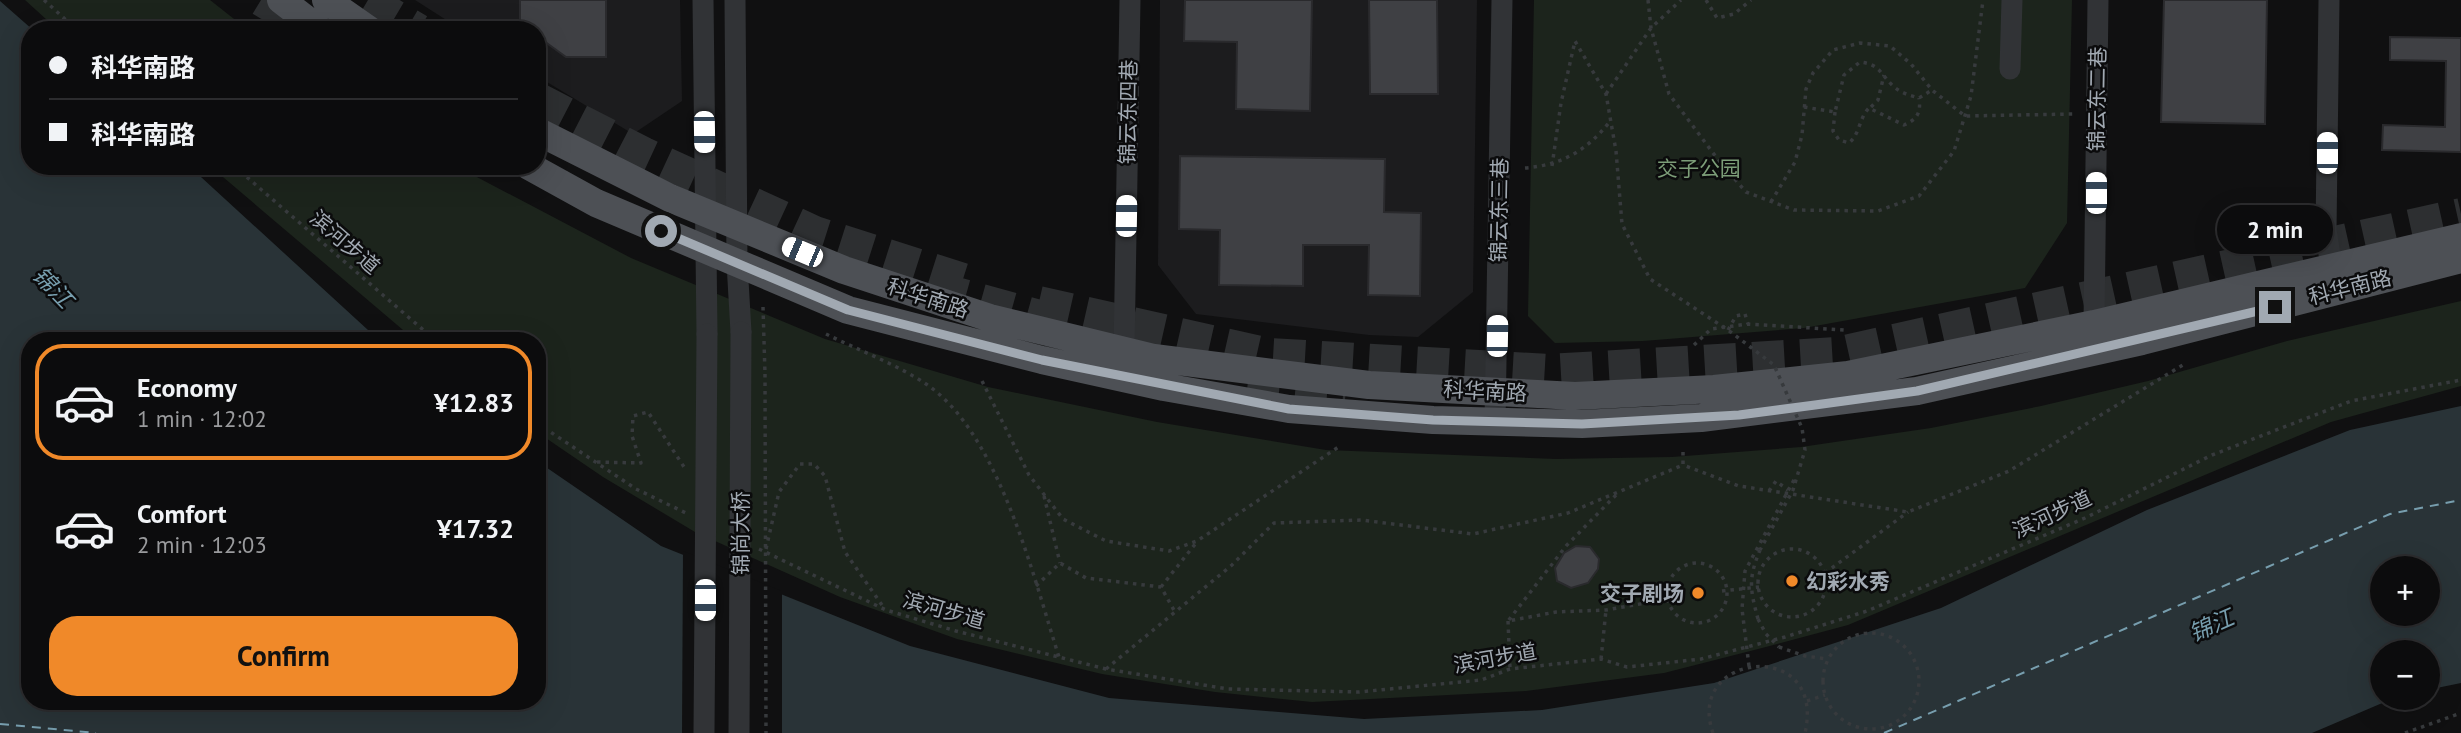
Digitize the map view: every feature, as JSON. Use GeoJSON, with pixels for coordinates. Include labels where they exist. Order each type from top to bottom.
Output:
{"type":"FeatureCollection","features":[{"type":"Feature","properties":{"kind":"main road"},"geometry":{"type":"LineString","coordinates":[[281,0],[308,21]]}},
{"type":"Feature","properties":{"kind":"main road"},"geometry":{"type":"LineString","coordinates":[[326,0],[356,21]]}},
{"type":"Feature","properties":{"kind":"main road","name":"科华南路"},"geometry":{"type":"LineString","coordinates":[[546,136],[670,198],[844,270],[990,318],[1154,358],[1369,385],[1496,392],[1575,396],[1686,391],[1848,375],[2094,324],[2461,237]]}},
{"type":"Feature","properties":{"kind":"main road","name":"科华南路"},"geometry":{"type":"LineString","coordinates":[[545,175],[596,202],[848,310],[1042,360],[1164,387],[1289,409],[1433,420],[1582,424],[1701,418],[1917,391],[2142,341],[2461,259]]}},
{"type":"Feature","properties":{"kind":"street","name":"锦尚大桥"},"geometry":{"type":"LineString","coordinates":[[703,0],[707,334],[704,733]]}},
{"type":"Feature","properties":{"kind":"street","name":"锦尚大桥"},"geometry":{"type":"LineString","coordinates":[[735,0],[739,225],[737,263],[741,332],[739,733]]}},
{"type":"Feature","properties":{"kind":"street","name":"锦云东四巷"},"geometry":{"type":"LineString","coordinates":[[1124,351],[1130,0]]}},
{"type":"Feature","properties":{"kind":"street","name":"锦云东三巷"},"geometry":{"type":"LineString","coordinates":[[1495,421],[1503,0]]}},
{"type":"Feature","properties":{"kind":"street"},"geometry":{"type":"LineString","coordinates":[[2010,69],[2012,0]]}},
{"type":"Feature","properties":{"kind":"street","name":"锦云东二巷"},"geometry":{"type":"LineString","coordinates":[[2094,324],[2098,0]]}},
{"type":"Feature","properties":{"kind":"street"},"geometry":{"type":"LineString","coordinates":[[2329,0],[2326,230],[2332,268]]}},
{"type":"Feature","properties":{"kind":"path"},"geometry":{"type":"LineString","coordinates":[[44,0],[68,21]]}},
{"type":"Feature","properties":{"kind":"path"},"geometry":{"type":"LineString","coordinates":[[1648,0],[1651,28],[1669,94],[1719,161],[1746,191],[1794,210],[1878,211],[1919,196],[1954,151],[1971,96],[1983,0]]}},
{"type":"Feature","properties":{"kind":"path"},"geometry":{"type":"LineString","coordinates":[[1606,94],[1651,28],[1681,0]]}},
{"type":"Feature","properties":{"kind":"path"},"geometry":{"type":"LineString","coordinates":[[1706,0],[1717,18],[1734,14],[1751,0]]}},
{"type":"Feature","properties":{"kind":"path"},"geometry":{"type":"LineString","coordinates":[[1552,166],[1575,41],[1606,94],[1616,151],[1622,224],[1650,279],[1728,330],[1774,365],[1802,428],[1805,450],[1793,491],[1760,550],[1751,574],[1750,588],[1758,619],[1766,634],[1779,647],[1805,656],[1828,659]]}},
{"type":"Feature","properties":{"kind":"path"},"geometry":{"type":"LineString","coordinates":[[1771,202],[1795,162],[1813,73],[1833,50],[1860,43],[1890,46],[1911,64],[1932,90],[1965,116],[2073,114]]}},
{"type":"Feature","properties":{"kind":"path"},"geometry":{"type":"LineString","coordinates":[[1884,75],[1878,100],[1863,114],[1854,138],[1849,143],[1839,139],[1833,131],[1835,112],[1849,69],[1860,62],[1871,63],[1884,75],[1902,93],[1919,98],[1932,90]]}},
{"type":"Feature","properties":{"kind":"path"},"geometry":{"type":"LineString","coordinates":[[1869,108],[1904,125],[1914,121],[1921,110],[1919,98]]}},
{"type":"Feature","properties":{"kind":"path"},"geometry":{"type":"LineString","coordinates":[[1804,107],[1835,112]]}},
{"type":"Feature","properties":{"kind":"path"},"geometry":{"type":"LineString","coordinates":[[1525,168],[1552,166],[1596,141],[1611,120]]}},
{"type":"Feature","properties":{"kind":"path","name":"滨河步道"},"geometry":{"type":"LineString","coordinates":[[244,175],[426,332]]}},
{"type":"Feature","properties":{"kind":"path"},"geometry":{"type":"LineString","coordinates":[[763,307],[766,733]]}},
{"type":"Feature","properties":{"kind":"path"},"geometry":{"type":"LineString","coordinates":[[1728,330],[1736,316],[1745,314],[1748,324]]}},
{"type":"Feature","properties":{"kind":"path"},"geometry":{"type":"LineString","coordinates":[[1694,345],[1711,329],[1748,324],[1844,330]]}},
{"type":"Feature","properties":{"kind":"path"},"geometry":{"type":"LineString","coordinates":[[826,334],[927,385],[972,430],[1009,504],[1059,657]]}},
{"type":"Feature","properties":{"kind":"path"},"geometry":{"type":"LineString","coordinates":[[1825,573],[1908,512],[2009,471],[2186,363]]}},
{"type":"Feature","properties":{"kind":"path","name":"滨河步道"},"geometry":{"type":"LineString","coordinates":[[747,543],[886,610],[1106,669],[1228,688],[1359,692],[1481,680],[1510,669],[1601,659],[1628,667],[1701,659],[1856,614],[2072,523],[2211,455],[2351,401],[2461,380]]}},
{"type":"Feature","properties":{"kind":"path"},"geometry":{"type":"LineString","coordinates":[[982,381],[1029,475],[1063,519],[1106,541],[1169,551],[1197,541],[1340,446]]}},
{"type":"Feature","properties":{"kind":"path"},"geometry":{"type":"LineString","coordinates":[[594,462],[642,463],[632,436],[634,416],[648,412],[691,478]]}},
{"type":"Feature","properties":{"kind":"path"},"geometry":{"type":"LineString","coordinates":[[546,429],[636,489],[698,519]]}},
{"type":"Feature","properties":{"kind":"path"},"geometry":{"type":"LineString","coordinates":[[1683,452],[1683,465]]}},
{"type":"Feature","properties":{"kind":"path"},"geometry":{"type":"LineString","coordinates":[[766,549],[779,492],[800,464],[814,464],[825,476],[845,552],[886,610]]}},
{"type":"Feature","properties":{"kind":"path"},"geometry":{"type":"LineString","coordinates":[[1106,669],[1232,565],[1274,523],[1361,520],[1473,534],[1567,513],[1683,465],[1739,486],[1908,512]]}},
{"type":"Feature","properties":{"kind":"path"},"geometry":{"type":"LineString","coordinates":[[1749,666],[1742,609],[1745,571],[1799,470]]}},
{"type":"Feature","properties":{"kind":"path"},"geometry":{"type":"LineString","coordinates":[[1769,491],[1776,481],[1788,490]]}},
{"type":"Feature","properties":{"kind":"path"},"geometry":{"type":"LineString","coordinates":[[1510,669],[1508,621],[1566,547],[1618,492]]}},
{"type":"Feature","properties":{"kind":"path"},"geometry":{"type":"LineString","coordinates":[[1044,494],[1060,564],[1086,579],[1161,587]]}},
{"type":"Feature","properties":{"kind":"path"},"geometry":{"type":"LineString","coordinates":[[1161,587],[1197,541]]}},
{"type":"Feature","properties":{"kind":"path"},"geometry":{"type":"LineString","coordinates":[[1790,549],[1811,555],[1825,573],[1825,596],[1810,613],[1799,617],[1788,617],[1768,607],[1759,587],[1763,566],[1779,552],[1790,549]]}},
{"type":"Feature","properties":{"kind":"path"},"geometry":{"type":"LineString","coordinates":[[1697,563],[1715,569],[1723,576],[1724,591],[1725,605],[1720,614],[1702,623],[1682,619],[1674,613],[1668,599],[1668,585],[1672,576],[1687,565],[1697,563]]}},
{"type":"Feature","properties":{"kind":"path"},"geometry":{"type":"LineString","coordinates":[[1036,586],[1060,564]]}},
{"type":"Feature","properties":{"kind":"path"},"geometry":{"type":"LineString","coordinates":[[1161,587],[1175,612]]}},
{"type":"Feature","properties":{"kind":"path"},"geometry":{"type":"LineString","coordinates":[[1724,591],[1759,587]]}},
{"type":"Feature","properties":{"kind":"path"},"geometry":{"type":"LineString","coordinates":[[1508,621],[1556,612],[1606,610],[1674,598]]}},
{"type":"Feature","properties":{"kind":"path"},"geometry":{"type":"LineString","coordinates":[[1601,659],[1606,610]]}},
{"type":"Feature","properties":{"kind":"path"},"geometry":{"type":"LineString","coordinates":[[1857,635],[1886,635],[1901,643],[1912,656],[1917,671],[1918,688],[1913,704],[1902,716],[1872,731],[1843,720],[1832,709],[1825,695],[1823,680],[1828,659],[1843,642],[1857,635]]}},
{"type":"Feature","properties":{"kind":"path"},"geometry":{"type":"LineString","coordinates":[[1713,733],[1709,706],[1715,690],[1726,677],[1749,666],[1775,667],[1790,675],[1800,687],[1806,701],[1808,717],[1805,733]]}},
{"type":"Feature","properties":{"kind":"path"},"geometry":{"type":"LineString","coordinates":[[1806,701],[1825,695]]}},
{"type":"Feature","properties":{"kind":"path"},"geometry":{"type":"LineString","coordinates":[[2405,733],[2461,713]]}},
{"type":"Feature","properties":{"kind":"shaded area"},"geometry":{"type":"Polygon","coordinates":[[[415,0],[680,0],[682,101],[633,134],[546,81],[546,21],[448,21],[415,0]]]}},
{"type":"Feature","properties":{"kind":"shaded area"},"geometry":{"type":"Polygon","coordinates":[[[1160,0],[1477,0],[1473,292],[1418,337],[1369,335],[1196,314],[1158,265],[1160,0]]]}},
{"type":"Feature","properties":{"kind":"green space"},"geometry":{"type":"Polygon","coordinates":[[[25,0],[210,0],[237,21],[48,21],[25,0]]]}},
{"type":"Feature","properties":{"kind":"green space","name":"交子公园"},"geometry":{"type":"Polygon","coordinates":[[[1534,0],[2072,0],[2067,223],[2025,288],[1804,328],[1643,341],[1555,343],[1528,316],[1534,0]]]}},
{"type":"Feature","properties":{"kind":"green space"},"geometry":{"type":"Polygon","coordinates":[[[221,175],[473,175],[631,258],[825,339],[988,387],[1157,422],[1326,450],[1556,459],[1672,457],[1801,447],[1931,428],[2041,406],[2148,381],[2287,341],[2461,301],[2461,386],[2331,422],[1848,625],[1664,673],[1526,691],[1312,702],[1215,692],[1102,674],[957,639],[840,597],[695,532],[603,477],[546,438],[546,332],[405,332],[221,175]]]}},
{"type":"Feature","properties":{"kind":"water","name":"锦江"},"geometry":{"type":"Polygon","coordinates":[[[0,1],[23,21],[21,175],[199,175],[370,332],[21,332],[21,710],[546,710],[546,467],[661,546],[910,646],[1109,698],[1364,719],[1542,710],[1714,683],[1941,608],[2147,510],[2350,430],[2461,406],[2461,683],[2440,687],[2440,640],[2370,640],[2370,708],[2312,733],[0,733],[0,1]]]}},
{"type":"Feature","properties":{"kind":"pier"},"geometry":{"type":"Polygon","coordinates":[[[683,551],[782,591],[782,733],[682,733],[683,551]]]}},
{"type":"Feature","properties":{"kind":"building"},"geometry":{"type":"Polygon","coordinates":[[[520,0],[606,0],[606,57],[566,57],[546,43],[546,21],[520,21],[520,0]]]}},
{"type":"Feature","properties":{"kind":"building"},"geometry":{"type":"Polygon","coordinates":[[[1185,0],[1312,0],[1310,111],[1236,109],[1237,42],[1184,41],[1185,0]]]}},
{"type":"Feature","properties":{"kind":"building"},"geometry":{"type":"Polygon","coordinates":[[[1369,0],[1437,0],[1438,94],[1370,94],[1369,0]]]}},
{"type":"Feature","properties":{"kind":"building"},"geometry":{"type":"Polygon","coordinates":[[[2164,0],[2267,0],[2265,124],[2161,122],[2164,0]]]}},
{"type":"Feature","properties":{"kind":"building"},"geometry":{"type":"Polygon","coordinates":[[[2390,37],[2461,38],[2461,152],[2382,150],[2383,125],[2445,127],[2446,61],[2390,60],[2390,37]]]}},
{"type":"Feature","properties":{"kind":"building"},"geometry":{"type":"Polygon","coordinates":[[[1180,156],[1385,159],[1384,212],[1421,213],[1420,296],[1368,295],[1369,245],[1303,245],[1303,286],[1219,285],[1220,230],[1179,229],[1180,156]]]}},
{"type":"Feature","properties":{"kind":"building"},"geometry":{"type":"Polygon","coordinates":[[[1576,546],[1590,547],[1599,559],[1598,569],[1588,583],[1571,588],[1557,581],[1555,568],[1564,553],[1576,546]]]}},
{"type":"Feature","properties":{"kind":"ferry route"},"geometry":{"type":"LineString","coordinates":[[1884,733],[2390,514],[2461,500]]}},
{"type":"Feature","properties":{"kind":"ferry route"},"geometry":{"type":"LineString","coordinates":[[0,724],[96,733]]}},
{"type":"Feature","properties":{"kind":"tunnel"},"geometry":{"type":"LineString","coordinates":[[261,0],[295,21]]}},
{"type":"Feature","properties":{"kind":"tunnel"},"geometry":{"type":"LineString","coordinates":[[368,0],[404,21]]}},
{"type":"Feature","properties":{"kind":"tunnel"},"geometry":{"type":"LineString","coordinates":[[546,103],[644,153],[815,232],[966,280]]}},
{"type":"Feature","properties":{"kind":"tunnel"},"geometry":{"type":"LineString","coordinates":[[1039,302],[1269,354],[1548,370],[1836,353],[2461,214]]}},
{"type":"Feature","properties":{"kind":"tunnel"},"geometry":{"type":"LineString","coordinates":[[935,287],[1061,322]]}},
{"type":"Feature","properties":{"kind":"tunnel"},"geometry":{"type":"LineString","coordinates":[[1247,391],[1345,400]]}},
{"type":"Feature","properties":{"kind":"place","name":"幻彩水秀"},"geometry":{"type":"Point","coordinates":[1792,581]}},
{"type":"Feature","properties":{"kind":"place","name":"交子剧场"},"geometry":{"type":"Point","coordinates":[1698,593]}},
{"type":"Feature","properties":{"kind":"route"},"geometry":{"type":"LineString","coordinates":[[661,231],[848,310],[1042,360],[1164,387],[1289,409],[1433,420],[1582,424],[1739,415],[1815,405],[1917,391],[2142,341],[2275,307]]}}]}
